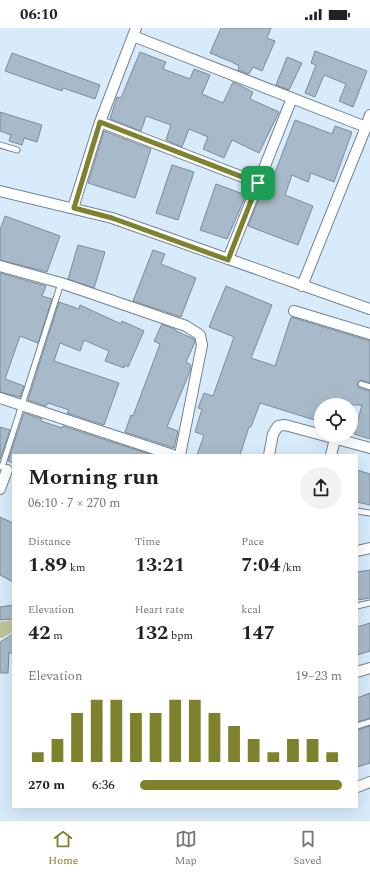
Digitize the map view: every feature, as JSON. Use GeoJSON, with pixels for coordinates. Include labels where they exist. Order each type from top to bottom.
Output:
{"type":"FeatureCollection","features":[{"type":"Feature","properties":{"kind":"street"},"geometry":{"type":"LineString","coordinates":[[74,208],[100,122],[134,32],[292,98],[366,127]]}},
{"type":"Feature","properties":{"kind":"street"},"geometry":{"type":"LineString","coordinates":[[228,260],[292,98]]}},
{"type":"Feature","properties":{"kind":"street"},"geometry":{"type":"LineString","coordinates":[[302,286],[370,115]]}},
{"type":"Feature","properties":{"kind":"street"},"geometry":{"type":"LineString","coordinates":[[100,122],[258,183]]}},
{"type":"Feature","properties":{"kind":"street"},"geometry":{"type":"LineString","coordinates":[[0,191],[112,218],[370,309]]}},
{"type":"Feature","properties":{"kind":"street"},"geometry":{"type":"LineString","coordinates":[[0,266],[61,283],[186,326],[200,335],[202,345],[180,454]]}},
{"type":"Feature","properties":{"kind":"street"},"geometry":{"type":"LineString","coordinates":[[294,311],[370,334]]}},
{"type":"Feature","properties":{"kind":"street"},"geometry":{"type":"LineString","coordinates":[[0,398],[170,454]]}},
{"type":"Feature","properties":{"kind":"street"},"geometry":{"type":"LineString","coordinates":[[269,454],[273,434],[278,426],[285,425],[314,433]]}},
{"type":"Feature","properties":{"kind":"street"},"geometry":{"type":"LineString","coordinates":[[331,454],[334,442]]}},
{"type":"Feature","properties":{"kind":"street"},"geometry":{"type":"LineString","coordinates":[[347,442],[370,448]]}},
{"type":"Feature","properties":{"kind":"street"},"geometry":{"type":"LineString","coordinates":[[0,489],[6,469]]}},
{"type":"Feature","properties":{"kind":"street"},"geometry":{"type":"LineString","coordinates":[[358,551],[370,548]]}},
{"type":"Feature","properties":{"kind":"street"},"geometry":{"type":"LineString","coordinates":[[358,672],[370,668]]}},
{"type":"Feature","properties":{"kind":"street"},"geometry":{"type":"LineString","coordinates":[[358,786],[370,782]]}},
{"type":"Feature","properties":{"kind":"lane"},"geometry":{"type":"LineString","coordinates":[[0,146],[17,150]]}},
{"type":"Feature","properties":{"kind":"lane"},"geometry":{"type":"LineString","coordinates":[[6,469],[22,405],[61,283]]}},
{"type":"Feature","properties":{"kind":"lane"},"geometry":{"type":"LineString","coordinates":[[361,384],[370,387]]}},
{"type":"Feature","properties":{"kind":"lane"},"geometry":{"type":"LineString","coordinates":[[358,511],[370,513]]}},
{"type":"Feature","properties":{"kind":"lane"},"geometry":{"type":"LineString","coordinates":[[358,606],[370,603]]}},
{"type":"Feature","properties":{"kind":"lane"},"geometry":{"type":"LineString","coordinates":[[358,726],[370,722]]}},
{"type":"Feature","properties":{"kind":"green space"},"geometry":{"type":"Polygon","coordinates":[[[12,620],[12,633],[2,638],[0,638],[0,622],[12,620]]]}},
{"type":"Feature","properties":{"kind":"building"},"geometry":{"type":"Polygon","coordinates":[[[221,28],[271,28],[267,38],[275,41],[262,71],[253,67],[249,74],[238,70],[239,66],[232,62],[210,53],[221,28]]]}},
{"type":"Feature","properties":{"kind":"building"},"geometry":{"type":"Polygon","coordinates":[[[315,51],[367,71],[353,107],[339,101],[346,84],[324,75],[315,97],[305,93],[316,65],[311,63],[315,51]]]}},
{"type":"Feature","properties":{"kind":"building"},"geometry":{"type":"Polygon","coordinates":[[[140,52],[166,62],[163,69],[190,79],[194,69],[210,75],[202,94],[223,103],[233,82],[253,92],[250,99],[279,112],[259,153],[232,140],[224,158],[203,149],[208,137],[189,129],[182,147],[166,140],[171,125],[146,116],[141,131],[110,119],[117,97],[121,98],[140,52]]]}},
{"type":"Feature","properties":{"kind":"building"},"geometry":{"type":"Polygon","coordinates":[[[12,53],[100,85],[95,99],[63,88],[62,91],[5,71],[12,53]]]}},
{"type":"Feature","properties":{"kind":"building"},"geometry":{"type":"Polygon","coordinates":[[[287,57],[302,63],[289,90],[276,85],[287,57]]]}},
{"type":"Feature","properties":{"kind":"building"},"geometry":{"type":"Polygon","coordinates":[[[0,112],[42,125],[37,142],[24,138],[22,145],[9,141],[11,135],[0,131],[0,112]]]}},
{"type":"Feature","properties":{"kind":"building"},"geometry":{"type":"Polygon","coordinates":[[[295,120],[332,134],[335,126],[352,132],[334,182],[311,173],[308,182],[292,175],[285,195],[313,206],[298,245],[248,226],[263,189],[268,191],[295,120]]]}},
{"type":"Feature","properties":{"kind":"building"},"geometry":{"type":"Polygon","coordinates":[[[104,131],[151,149],[135,198],[88,183],[104,131]]]}},
{"type":"Feature","properties":{"kind":"building"},"geometry":{"type":"Polygon","coordinates":[[[172,165],[194,172],[178,220],[156,213],[172,165]]]}},
{"type":"Feature","properties":{"kind":"building"},"geometry":{"type":"Polygon","coordinates":[[[216,184],[246,195],[227,239],[200,230],[216,184]]]}},
{"type":"Feature","properties":{"kind":"building"},"geometry":{"type":"Polygon","coordinates":[[[5,216],[60,236],[47,272],[0,260],[0,230],[5,216]]]}},
{"type":"Feature","properties":{"kind":"building"},"geometry":{"type":"Polygon","coordinates":[[[78,245],[105,252],[94,288],[68,279],[78,245]]]}},
{"type":"Feature","properties":{"kind":"building"},"geometry":{"type":"Polygon","coordinates":[[[153,250],[165,254],[161,264],[196,278],[181,317],[133,301],[153,250]]]}},
{"type":"Feature","properties":{"kind":"building"},"geometry":{"type":"Polygon","coordinates":[[[0,273],[46,286],[42,296],[52,299],[38,343],[20,336],[5,379],[24,386],[20,397],[0,392],[0,273]]]}},
{"type":"Feature","properties":{"kind":"building"},"geometry":{"type":"Polygon","coordinates":[[[226,286],[272,305],[251,358],[275,366],[291,317],[370,341],[370,383],[361,380],[357,384],[359,388],[370,391],[370,439],[358,435],[358,420],[362,405],[358,405],[358,398],[314,398],[314,420],[260,403],[251,427],[249,427],[240,454],[197,454],[204,435],[195,432],[202,409],[198,408],[204,393],[213,396],[234,337],[209,327],[226,286]]]}},
{"type":"Feature","properties":{"kind":"building"},"geometry":{"type":"Polygon","coordinates":[[[59,302],[79,309],[80,305],[121,324],[122,321],[144,331],[128,367],[125,365],[124,368],[105,361],[109,351],[84,340],[80,351],[60,343],[54,361],[119,383],[104,425],[67,413],[69,410],[48,403],[46,406],[28,400],[59,302]]]}},
{"type":"Feature","properties":{"kind":"building"},"geometry":{"type":"Polygon","coordinates":[[[162,324],[194,339],[195,342],[186,362],[191,365],[190,371],[167,427],[178,431],[174,448],[125,432],[131,415],[133,416],[160,344],[154,341],[162,324]]]}},
{"type":"Feature","properties":{"kind":"building"},"geometry":{"type":"Polygon","coordinates":[[[24,413],[62,428],[63,426],[149,454],[12,454],[12,463],[8,461],[24,413]]]}},
{"type":"Feature","properties":{"kind":"building"},"geometry":{"type":"Polygon","coordinates":[[[0,427],[10,430],[0,459],[0,427]]]}},
{"type":"Feature","properties":{"kind":"building"},"geometry":{"type":"Polygon","coordinates":[[[358,470],[370,474],[370,505],[358,502],[358,470]]]}},
{"type":"Feature","properties":{"kind":"building"},"geometry":{"type":"Polygon","coordinates":[[[0,517],[12,523],[12,581],[0,575],[0,517]]]}},
{"type":"Feature","properties":{"kind":"building"},"geometry":{"type":"Polygon","coordinates":[[[370,570],[370,598],[358,600],[358,572],[370,570]]]}},
{"type":"Feature","properties":{"kind":"building"},"geometry":{"type":"Polygon","coordinates":[[[12,605],[12,619],[0,620],[0,607],[12,605]]]}},
{"type":"Feature","properties":{"kind":"building"},"geometry":{"type":"Polygon","coordinates":[[[370,623],[370,651],[358,655],[358,627],[370,623]]]}},
{"type":"Feature","properties":{"kind":"building"},"geometry":{"type":"Polygon","coordinates":[[[12,635],[12,654],[9,652],[8,673],[0,673],[0,642],[12,635]]]}},
{"type":"Feature","properties":{"kind":"building"},"geometry":{"type":"Polygon","coordinates":[[[370,693],[370,718],[358,722],[358,698],[370,693]]]}},
{"type":"Feature","properties":{"kind":"building"},"geometry":{"type":"Polygon","coordinates":[[[370,726],[370,763],[358,767],[358,730],[370,726]]]}},
{"type":"Feature","properties":{"kind":"route"},"geometry":{"type":"LineString","coordinates":[[100,122],[258,183],[228,260],[112,218],[74,208],[100,122]]}}]}
